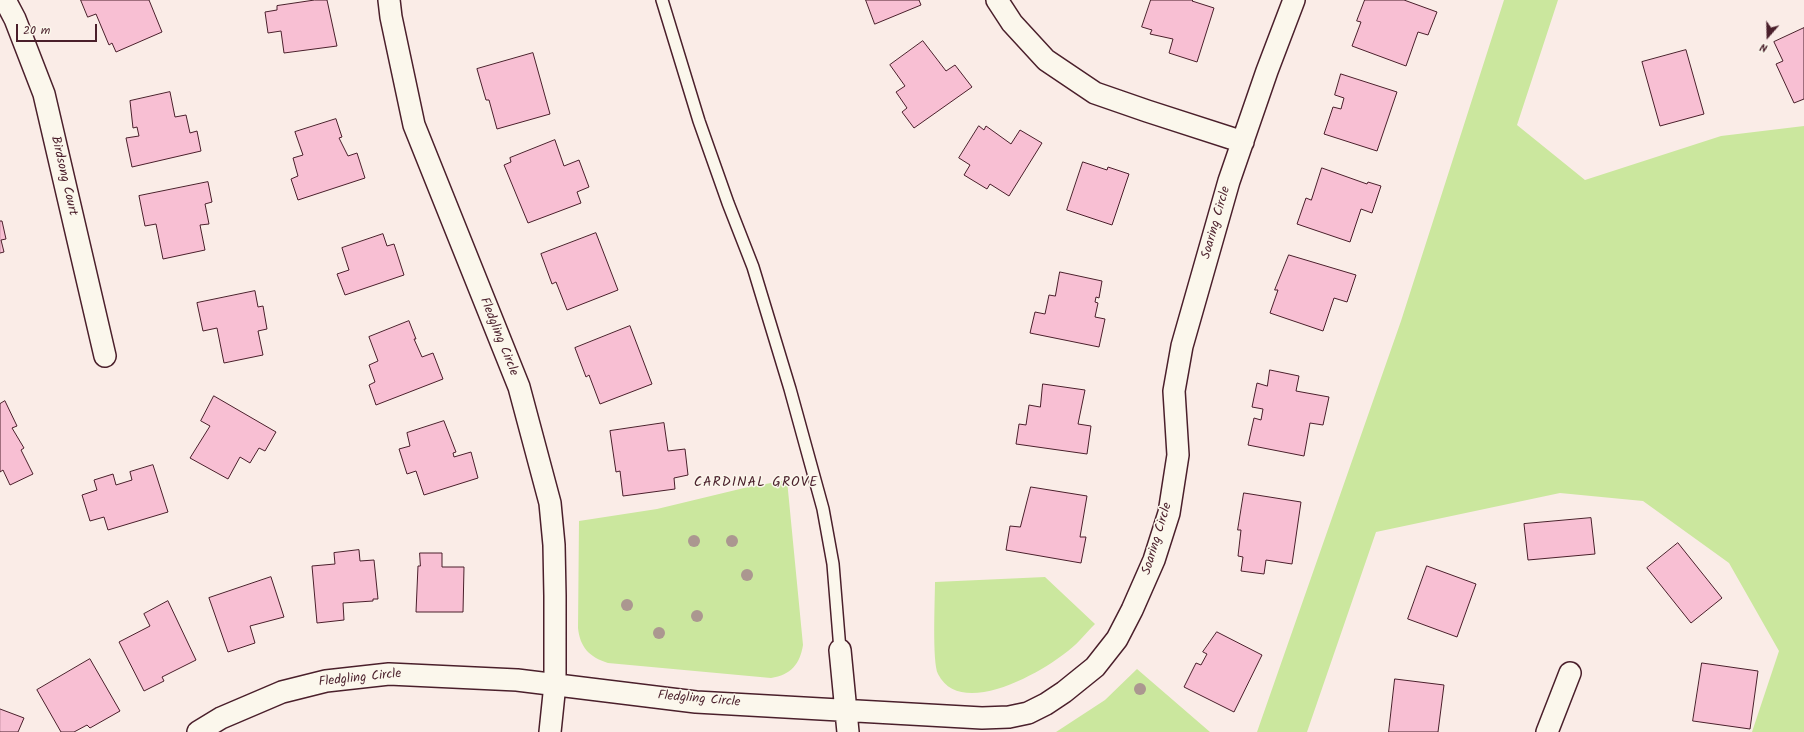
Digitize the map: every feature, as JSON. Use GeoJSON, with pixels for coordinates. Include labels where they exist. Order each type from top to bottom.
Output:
{"type":"FeatureCollection","features":[{"type":"Feature","properties":{"kind":"street","name":"Birdsong Court"},"geometry":{"type":"LineString","coordinates":[[6,0],[44,94],[105,356]]}},
{"type":"Feature","properties":{"kind":"street","name":"Fledgling Circle"},"geometry":{"type":"LineString","coordinates":[[390,0],[391,17],[414,125],[519,386],[550,503],[554,545],[555,684]]}},
{"type":"Feature","properties":{"kind":"street"},"geometry":{"type":"LineString","coordinates":[[997,0],[1012,23],[1046,60],[1095,93],[1147,112],[1243,142]]}},
{"type":"Feature","properties":{"kind":"street","name":"Soaring Circle"},"geometry":{"type":"LineString","coordinates":[[844,710],[982,718],[1008,717],[1028,713],[1046,704],[1095,667],[1117,639],[1132,610],[1154,560],[1169,513],[1178,455],[1174,391],[1182,346],[1213,235],[1243,142],[1294,0]]}},
{"type":"Feature","properties":{"kind":"street"},"geometry":{"type":"LineString","coordinates":[[840,650],[844,710],[848,732]]}},
{"type":"Feature","properties":{"kind":"street"},"geometry":{"type":"LineString","coordinates":[[1547,732],[1570,673]]}},
{"type":"Feature","properties":{"kind":"street","name":"Fledgling Circle"},"geometry":{"type":"LineString","coordinates":[[198,732],[221,718],[282,692],[326,681],[389,674],[497,678],[696,702],[844,710]]}},
{"type":"Feature","properties":{"kind":"street"},"geometry":{"type":"LineString","coordinates":[[550,732],[555,684]]}},
{"type":"Feature","properties":{"kind":"street"},"geometry":{"type":"LineString","coordinates":[[833,732],[844,710]]}},
{"type":"Feature","properties":{"kind":"lane"},"geometry":{"type":"LineString","coordinates":[[662,0],[700,122],[728,203],[753,267],[790,389],[823,509],[833,564],[840,650]]}},
{"type":"Feature","properties":{"kind":"green space"},"geometry":{"type":"Polygon","coordinates":[[[1504,0],[1558,0],[1517,125],[1585,180],[1721,136],[1804,126],[1804,732],[1752,732],[1779,651],[1729,563],[1643,501],[1560,493],[1376,532],[1307,732],[1257,732],[1401,321],[1504,0]]]}},
{"type":"Feature","properties":{"kind":"green space"},"geometry":{"type":"Polygon","coordinates":[[[787,480],[803,645],[800,658],[793,668],[784,674],[771,678],[608,663],[596,658],[583,646],[578,628],[579,521],[657,509],[744,488],[787,480]]]}},
{"type":"Feature","properties":{"kind":"green space"},"geometry":{"type":"Polygon","coordinates":[[[1045,577],[1095,624],[1076,644],[1052,663],[1018,681],[980,693],[963,692],[949,687],[938,674],[936,667],[934,644],[935,582],[1045,577]]]}},
{"type":"Feature","properties":{"kind":"green space"},"geometry":{"type":"Polygon","coordinates":[[[1137,669],[1210,732],[1056,732],[1105,700],[1137,669]]]}},
{"type":"Feature","properties":{"kind":"building"},"geometry":{"type":"Polygon","coordinates":[[[81,0],[149,0],[162,32],[116,52],[112,43],[109,45],[96,14],[88,17],[81,0]]]}},
{"type":"Feature","properties":{"kind":"building"},"geometry":{"type":"Polygon","coordinates":[[[315,0],[327,0],[337,46],[284,53],[281,31],[268,33],[265,12],[277,10],[277,6],[315,0]]]}},
{"type":"Feature","properties":{"kind":"building"},"geometry":{"type":"Polygon","coordinates":[[[866,0],[919,0],[921,5],[875,24],[866,0]]]}},
{"type":"Feature","properties":{"kind":"building"},"geometry":{"type":"Polygon","coordinates":[[[1151,0],[1193,0],[1192,1],[1214,8],[1197,62],[1169,53],[1173,39],[1150,34],[1152,30],[1142,27],[1151,0]]]}},
{"type":"Feature","properties":{"kind":"building"},"geometry":{"type":"Polygon","coordinates":[[[1365,0],[1404,0],[1437,12],[1428,35],[1418,32],[1406,66],[1352,46],[1361,22],[1357,21],[1365,0]]]}},
{"type":"Feature","properties":{"kind":"building"},"geometry":{"type":"Polygon","coordinates":[[[1804,28],[1804,99],[1794,103],[1776,64],[1783,61],[1774,42],[1804,28]]]}},
{"type":"Feature","properties":{"kind":"building"},"geometry":{"type":"Polygon","coordinates":[[[923,41],[946,71],[955,65],[972,87],[914,128],[902,112],[907,108],[896,92],[905,86],[890,65],[923,41]]]}},
{"type":"Feature","properties":{"kind":"building"},"geometry":{"type":"Polygon","coordinates":[[[1686,50],[1704,114],[1660,126],[1642,62],[1686,50]]]}},
{"type":"Feature","properties":{"kind":"building"},"geometry":{"type":"Polygon","coordinates":[[[533,53],[550,114],[497,129],[489,100],[486,100],[477,69],[533,53]]]}},
{"type":"Feature","properties":{"kind":"building"},"geometry":{"type":"Polygon","coordinates":[[[1341,74],[1397,92],[1377,151],[1324,134],[1333,107],[1341,109],[1344,98],[1335,95],[1341,74]]]}},
{"type":"Feature","properties":{"kind":"building"},"geometry":{"type":"Polygon","coordinates":[[[170,92],[175,117],[186,115],[190,133],[197,131],[201,151],[132,167],[126,138],[139,136],[137,127],[133,128],[130,101],[170,92]]]}},
{"type":"Feature","properties":{"kind":"building"},"geometry":{"type":"Polygon","coordinates":[[[336,119],[342,137],[339,138],[348,156],[357,153],[365,178],[298,200],[291,179],[298,176],[293,158],[303,155],[295,132],[336,119]]]}},
{"type":"Feature","properties":{"kind":"building"},"geometry":{"type":"Polygon","coordinates":[[[979,126],[984,130],[986,126],[1011,144],[1020,130],[1042,143],[1009,196],[990,184],[987,189],[964,175],[970,165],[959,158],[979,126]]]}},
{"type":"Feature","properties":{"kind":"building"},"geometry":{"type":"Polygon","coordinates":[[[555,140],[564,166],[579,160],[589,187],[577,192],[581,203],[528,223],[504,165],[511,162],[510,158],[555,140]]]}},
{"type":"Feature","properties":{"kind":"building"},"geometry":{"type":"Polygon","coordinates":[[[1083,162],[1107,170],[1108,167],[1129,174],[1112,225],[1067,210],[1083,162]]]}},
{"type":"Feature","properties":{"kind":"building"},"geometry":{"type":"Polygon","coordinates":[[[1322,168],[1367,184],[1368,182],[1381,186],[1372,213],[1361,209],[1350,242],[1297,224],[1306,198],[1311,200],[1322,168]]]}},
{"type":"Feature","properties":{"kind":"building"},"geometry":{"type":"Polygon","coordinates":[[[208,182],[212,202],[205,204],[209,224],[200,225],[205,250],[163,259],[156,224],[145,226],[139,196],[208,182]]]}},
{"type":"Feature","properties":{"kind":"building"},"geometry":{"type":"Polygon","coordinates":[[[0,221],[2,221],[6,239],[1,240],[4,252],[0,253],[0,221]]]}},
{"type":"Feature","properties":{"kind":"building"},"geometry":{"type":"Polygon","coordinates":[[[596,233],[618,290],[567,310],[556,282],[552,284],[541,254],[596,233]]]}},
{"type":"Feature","properties":{"kind":"building"},"geometry":{"type":"Polygon","coordinates":[[[383,234],[387,246],[394,244],[404,275],[345,295],[337,274],[349,270],[342,248],[383,234]]]}},
{"type":"Feature","properties":{"kind":"building"},"geometry":{"type":"Polygon","coordinates":[[[1289,255],[1356,275],[1347,302],[1334,298],[1323,331],[1270,313],[1278,290],[1275,290],[1289,255]]]}},
{"type":"Feature","properties":{"kind":"building"},"geometry":{"type":"Polygon","coordinates":[[[1060,272],[1102,281],[1099,298],[1096,297],[1095,302],[1098,303],[1095,317],[1105,319],[1099,347],[1030,333],[1035,312],[1045,314],[1049,295],[1055,296],[1060,272]]]}},
{"type":"Feature","properties":{"kind":"building"},"geometry":{"type":"Polygon","coordinates":[[[255,291],[258,307],[263,306],[267,329],[258,331],[263,355],[224,363],[217,328],[203,331],[197,303],[255,291]]]}},
{"type":"Feature","properties":{"kind":"building"},"geometry":{"type":"Polygon","coordinates":[[[409,321],[416,339],[414,339],[422,357],[433,353],[443,379],[376,405],[369,385],[375,382],[369,365],[378,361],[369,337],[409,321]]]}},
{"type":"Feature","properties":{"kind":"building"},"geometry":{"type":"Polygon","coordinates":[[[630,326],[652,384],[600,404],[589,375],[586,377],[575,348],[630,326]]]}},
{"type":"Feature","properties":{"kind":"building"},"geometry":{"type":"Polygon","coordinates":[[[1270,370],[1299,376],[1296,391],[1329,397],[1323,425],[1310,423],[1304,456],[1248,445],[1254,418],[1261,420],[1263,409],[1252,407],[1257,383],[1267,386],[1270,370]]]}},
{"type":"Feature","properties":{"kind":"building"},"geometry":{"type":"Polygon","coordinates":[[[1043,384],[1085,390],[1078,424],[1091,426],[1087,454],[1016,444],[1019,424],[1026,425],[1029,405],[1040,407],[1043,384]]]}},
{"type":"Feature","properties":{"kind":"building"},"geometry":{"type":"Polygon","coordinates":[[[214,396],[276,432],[265,451],[259,448],[250,463],[240,457],[228,479],[190,458],[210,426],[201,421],[214,396]]]}},
{"type":"Feature","properties":{"kind":"building"},"geometry":{"type":"Polygon","coordinates":[[[5,401],[17,426],[12,428],[24,448],[21,450],[33,474],[10,485],[3,470],[0,472],[0,404],[5,401]]]}},
{"type":"Feature","properties":{"kind":"building"},"geometry":{"type":"Polygon","coordinates":[[[444,421],[456,452],[453,453],[454,457],[471,452],[478,478],[424,495],[416,471],[407,474],[399,449],[410,446],[407,433],[444,421]]]}},
{"type":"Feature","properties":{"kind":"building"},"geometry":{"type":"Polygon","coordinates":[[[664,423],[668,451],[685,449],[688,475],[674,478],[675,489],[623,496],[620,471],[616,472],[610,431],[664,423]]]}},
{"type":"Feature","properties":{"kind":"building"},"geometry":{"type":"Polygon","coordinates":[[[153,465],[168,512],[108,530],[104,517],[90,521],[82,495],[97,490],[94,480],[113,474],[116,485],[132,480],[130,472],[153,465]]]}},
{"type":"Feature","properties":{"kind":"building"},"geometry":{"type":"Polygon","coordinates":[[[1031,487],[1087,496],[1080,537],[1086,537],[1081,563],[1006,550],[1010,526],[1020,527],[1031,487]]]}},
{"type":"Feature","properties":{"kind":"building"},"geometry":{"type":"Polygon","coordinates":[[[1244,493],[1301,502],[1292,564],[1266,560],[1264,574],[1241,571],[1243,557],[1238,556],[1241,530],[1238,530],[1244,493]]]}},
{"type":"Feature","properties":{"kind":"building"},"geometry":{"type":"Polygon","coordinates":[[[1591,518],[1595,554],[1528,560],[1524,524],[1591,518]]]}},
{"type":"Feature","properties":{"kind":"building"},"geometry":{"type":"Polygon","coordinates":[[[1678,543],[1722,598],[1691,623],[1647,568],[1678,543]]]}},
{"type":"Feature","properties":{"kind":"building"},"geometry":{"type":"Polygon","coordinates":[[[359,550],[360,561],[374,560],[378,599],[373,599],[373,601],[343,603],[344,620],[317,623],[312,566],[335,564],[334,553],[359,550]]]}},
{"type":"Feature","properties":{"kind":"building"},"geometry":{"type":"Polygon","coordinates":[[[420,553],[442,553],[442,567],[464,567],[463,612],[416,612],[420,553]]]}},
{"type":"Feature","properties":{"kind":"building"},"geometry":{"type":"Polygon","coordinates":[[[1427,566],[1476,584],[1457,637],[1408,619],[1427,566]]]}},
{"type":"Feature","properties":{"kind":"building"},"geometry":{"type":"Polygon","coordinates":[[[271,577],[284,617],[250,626],[255,643],[228,652],[209,598],[271,577]]]}},
{"type":"Feature","properties":{"kind":"building"},"geometry":{"type":"Polygon","coordinates":[[[168,601],[196,660],[162,677],[164,681],[144,691],[119,642],[150,626],[144,614],[168,601]]]}},
{"type":"Feature","properties":{"kind":"building"},"geometry":{"type":"Polygon","coordinates":[[[1217,632],[1262,655],[1234,712],[1184,687],[1196,663],[1201,665],[1207,654],[1203,652],[1217,632]]]}},
{"type":"Feature","properties":{"kind":"building"},"geometry":{"type":"Polygon","coordinates":[[[90,659],[120,711],[90,728],[87,725],[74,732],[61,732],[37,690],[90,659]]]}},
{"type":"Feature","properties":{"kind":"building"},"geometry":{"type":"Polygon","coordinates":[[[1702,663],[1758,671],[1750,729],[1693,721],[1702,663]]]}},
{"type":"Feature","properties":{"kind":"building"},"geometry":{"type":"Polygon","coordinates":[[[1395,679],[1444,685],[1438,732],[1389,732],[1395,679]]]}},
{"type":"Feature","properties":{"kind":"building"},"geometry":{"type":"Polygon","coordinates":[[[0,709],[24,718],[18,732],[0,732],[0,709]]]}},
{"type":"Feature","properties":{"kind":"district","name":"CARDINAL GROVE"},"geometry":{"type":"Point","coordinates":[756,484]}}]}
